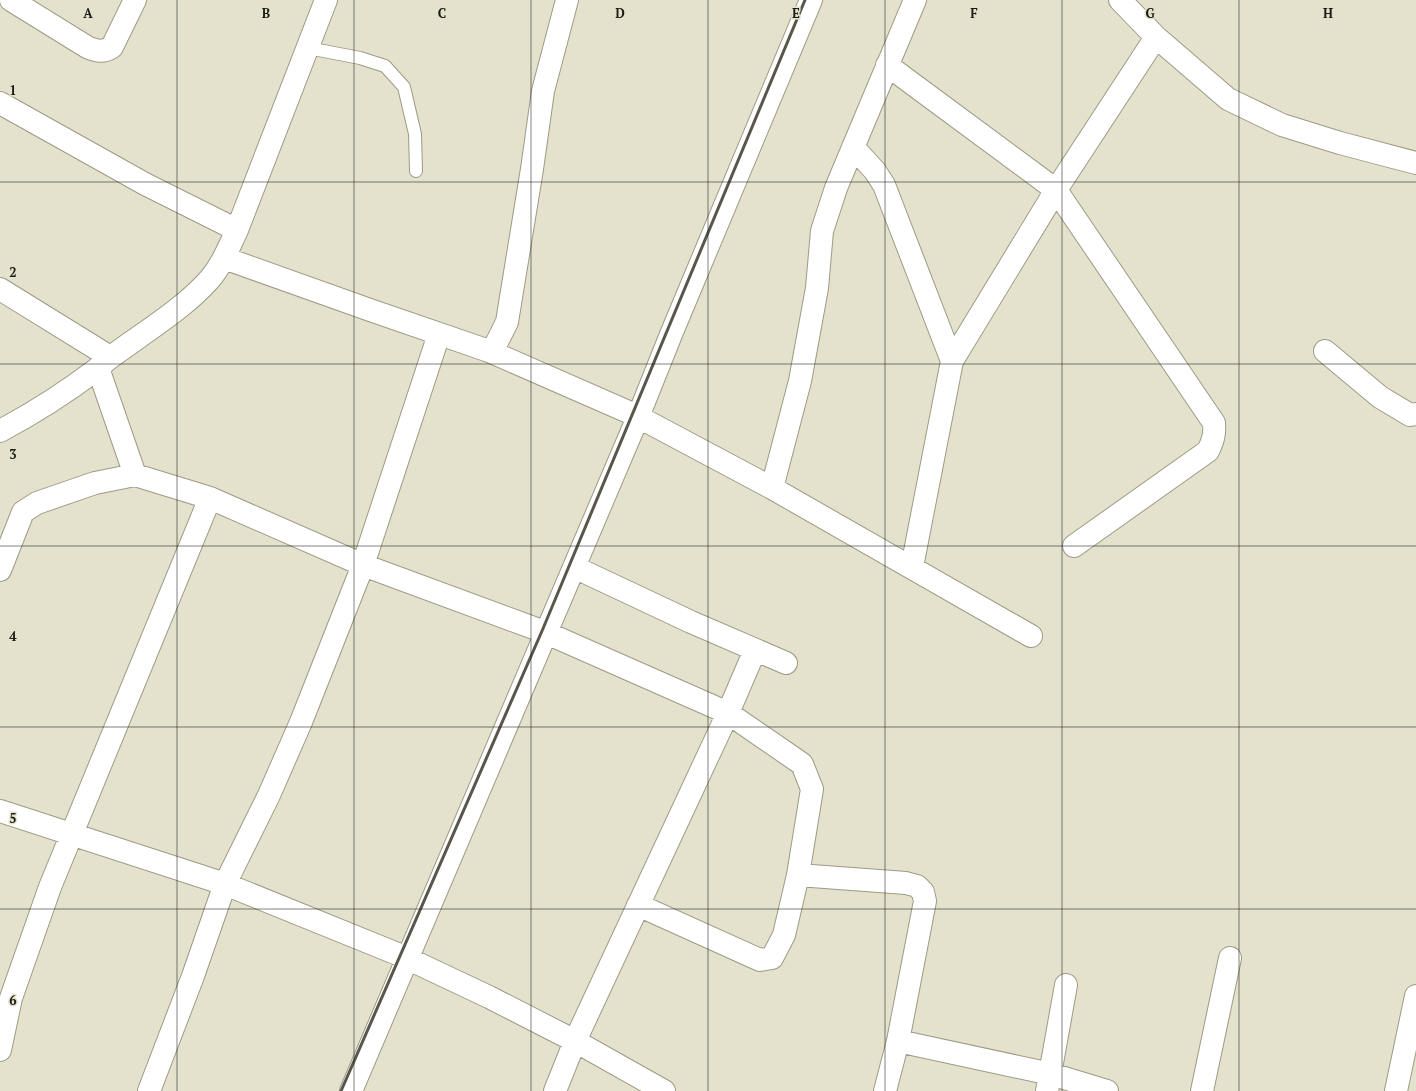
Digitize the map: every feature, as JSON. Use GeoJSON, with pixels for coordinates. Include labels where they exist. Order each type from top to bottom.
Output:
{"type":"FeatureCollection","features":[{"type":"Feature","properties":{"kind":"main road"},"geometry":{"type":"LineString","coordinates":[[11,0],[87,47],[96,51],[106,51],[112,47],[135,0]]}},
{"type":"Feature","properties":{"kind":"main road"},"geometry":{"type":"LineString","coordinates":[[0,431],[22,420],[104,363],[194,295],[210,279],[224,258],[237,230],[326,0]]}},
{"type":"Feature","properties":{"kind":"main road"},"geometry":{"type":"LineString","coordinates":[[489,351],[496,344],[507,322],[543,91],[567,0]]}},
{"type":"Feature","properties":{"kind":"main road"},"geometry":{"type":"LineString","coordinates":[[351,1091],[638,417],[672,332],[812,0]]}},
{"type":"Feature","properties":{"kind":"main road"},"geometry":{"type":"LineString","coordinates":[[772,488],[800,381],[817,288],[822,231],[836,188],[915,0]]}},
{"type":"Feature","properties":{"kind":"main road"},"geometry":{"type":"LineString","coordinates":[[1120,0],[1156,37],[1228,99],[1282,125],[1340,143],[1416,163]]}},
{"type":"Feature","properties":{"kind":"main road"},"geometry":{"type":"LineString","coordinates":[[912,567],[952,361],[1056,190],[1156,37]]}},
{"type":"Feature","properties":{"kind":"main road"},"geometry":{"type":"LineString","coordinates":[[887,65],[1056,190],[1214,423],[1214,441],[1208,452],[1074,546]]}},
{"type":"Feature","properties":{"kind":"main road"},"geometry":{"type":"LineString","coordinates":[[0,102],[144,184],[237,230]]}},
{"type":"Feature","properties":{"kind":"main road"},"geometry":{"type":"LineString","coordinates":[[853,147],[875,171],[884,185],[952,361]]}},
{"type":"Feature","properties":{"kind":"main road"},"geometry":{"type":"LineString","coordinates":[[224,258],[489,351],[638,417],[772,488],[1032,636]]}},
{"type":"Feature","properties":{"kind":"main road"},"geometry":{"type":"LineString","coordinates":[[0,289],[104,363],[135,475]]}},
{"type":"Feature","properties":{"kind":"main road"},"geometry":{"type":"LineString","coordinates":[[150,1091],[193,976],[225,884],[269,795],[301,722],[363,565],[439,334]]}},
{"type":"Feature","properties":{"kind":"main road"},"geometry":{"type":"LineString","coordinates":[[1325,351],[1380,398],[1410,415],[1416,414]]}},
{"type":"Feature","properties":{"kind":"main road"},"geometry":{"type":"LineString","coordinates":[[0,570],[23,512],[37,503],[94,483],[135,475],[210,498],[363,565],[546,633],[728,713],[802,764],[812,789],[798,875],[784,934],[772,958],[760,960],[638,905]]}},
{"type":"Feature","properties":{"kind":"main road"},"geometry":{"type":"LineString","coordinates":[[0,1050],[11,998],[50,887],[210,498]]}},
{"type":"Feature","properties":{"kind":"main road"},"geometry":{"type":"LineString","coordinates":[[574,567],[691,622],[786,664]]}},
{"type":"Feature","properties":{"kind":"main road"},"geometry":{"type":"LineString","coordinates":[[555,1091],[575,1041],[728,713],[755,650]]}},
{"type":"Feature","properties":{"kind":"main road"},"geometry":{"type":"LineString","coordinates":[[0,811],[225,884],[408,959],[489,997],[575,1041],[664,1091]]}},
{"type":"Feature","properties":{"kind":"main road"},"geometry":{"type":"LineString","coordinates":[[798,875],[906,883],[917,886],[923,892],[925,902],[898,1041],[885,1091]]}},
{"type":"Feature","properties":{"kind":"main road"},"geometry":{"type":"LineString","coordinates":[[1202,1091],[1230,958]]}},
{"type":"Feature","properties":{"kind":"main road"},"geometry":{"type":"LineString","coordinates":[[1049,1083],[1066,985]]}},
{"type":"Feature","properties":{"kind":"main road"},"geometry":{"type":"LineString","coordinates":[[1396,1091],[1416,996]]}},
{"type":"Feature","properties":{"kind":"main road"},"geometry":{"type":"LineString","coordinates":[[898,1041],[1049,1083],[1107,1091]]}},
{"type":"Feature","properties":{"kind":"lane"},"geometry":{"type":"LineString","coordinates":[[308,48],[360,58],[384,66],[404,87],[415,134],[416,171]]}},
{"type":"Feature","properties":{"kind":"railway"},"geometry":{"type":"LineString","coordinates":[[341,1091],[542,631],[805,0]]}}]}
